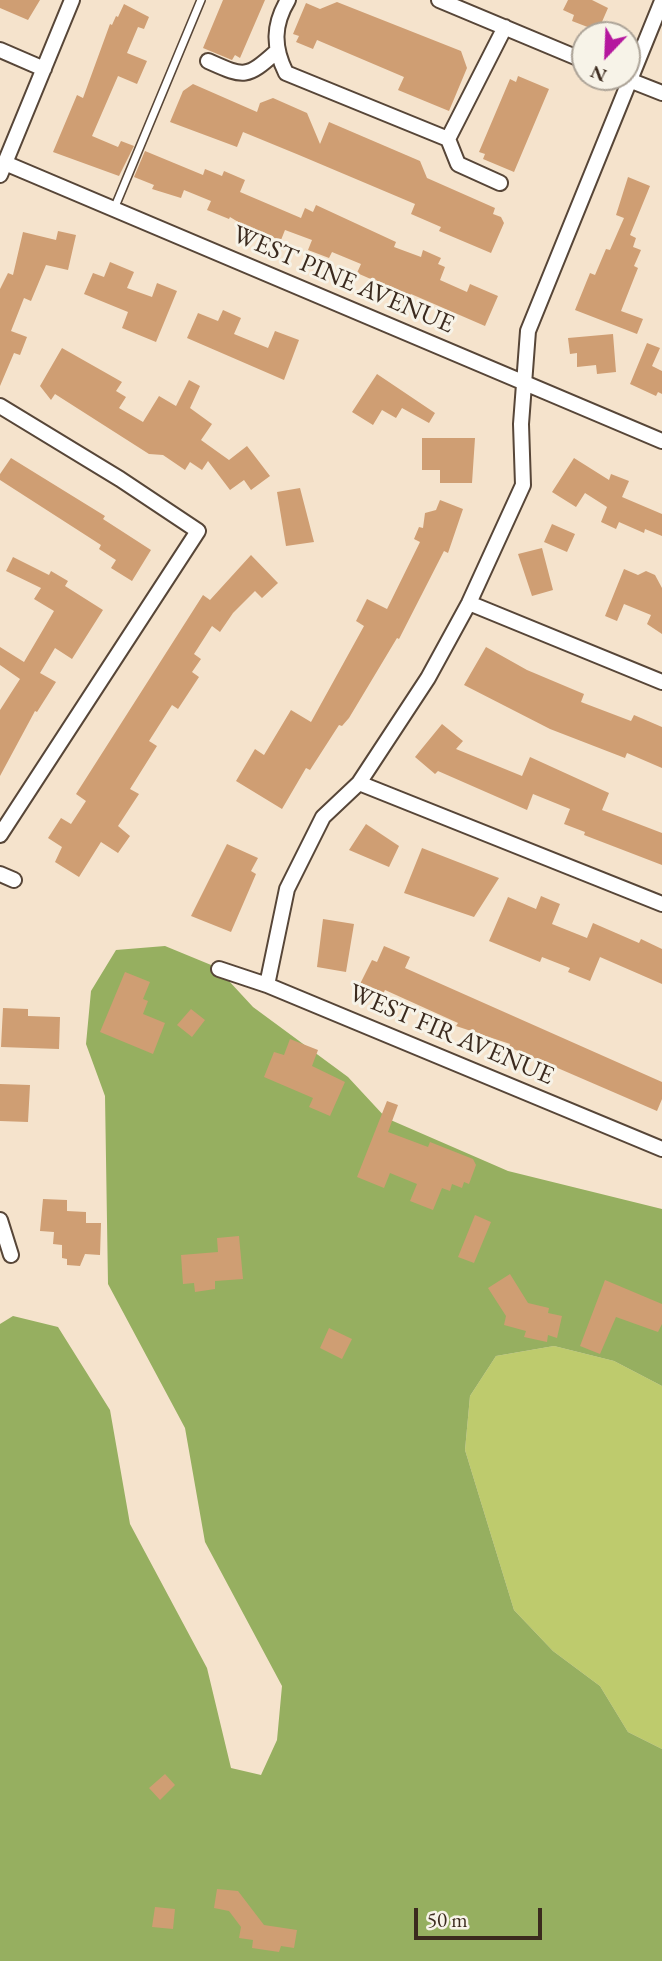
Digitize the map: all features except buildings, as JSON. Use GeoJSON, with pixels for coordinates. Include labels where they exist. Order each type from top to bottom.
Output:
{"type":"FeatureCollection","features":[{"type":"Feature","properties":{"kind":"street"},"geometry":{"type":"LineString","coordinates":[[2,169],[72,0]]}},
{"type":"Feature","properties":{"kind":"street"},"geometry":{"type":"LineString","coordinates":[[288,0],[277,18],[276,52],[286,73],[448,139],[458,164],[500,183]]}},
{"type":"Feature","properties":{"kind":"street"},"geometry":{"type":"LineString","coordinates":[[439,0],[571,55]]}},
{"type":"Feature","properties":{"kind":"street"},"geometry":{"type":"LineString","coordinates":[[641,48],[662,1]]}},
{"type":"Feature","properties":{"kind":"street"},"geometry":{"type":"LineString","coordinates":[[448,139],[505,27]]}},
{"type":"Feature","properties":{"kind":"street"},"geometry":{"type":"LineString","coordinates":[[0,50],[44,69]]}},
{"type":"Feature","properties":{"kind":"street"},"geometry":{"type":"LineString","coordinates":[[208,61],[235,73],[253,72],[276,52]]}},
{"type":"Feature","properties":{"kind":"street"},"geometry":{"type":"LineString","coordinates":[[641,85],[662,93]]}},
{"type":"Feature","properties":{"kind":"street"},"geometry":{"type":"LineString","coordinates":[[267,985],[287,889],[323,817],[359,783],[428,678],[470,603],[523,485],[523,383],[528,331],[622,91]]}},
{"type":"Feature","properties":{"kind":"street","name":"WEST PINE AVENUE"},"geometry":{"type":"LineString","coordinates":[[2,169],[114,209],[662,441]]}},
{"type":"Feature","properties":{"kind":"street"},"geometry":{"type":"LineString","coordinates":[[0,406],[120,479],[198,531],[0,835]]}},
{"type":"Feature","properties":{"kind":"street"},"geometry":{"type":"LineString","coordinates":[[470,603],[662,682]]}},
{"type":"Feature","properties":{"kind":"street"},"geometry":{"type":"LineString","coordinates":[[359,783],[662,904]]}},
{"type":"Feature","properties":{"kind":"street","name":"WEST FIR AVENUE"},"geometry":{"type":"LineString","coordinates":[[219,969],[267,985],[662,1149]]}},
{"type":"Feature","properties":{"kind":"street"},"geometry":{"type":"LineString","coordinates":[[0,1220],[11,1255]]}},
{"type":"Feature","properties":{"kind":"lane"},"geometry":{"type":"LineString","coordinates":[[114,209],[201,0]]}},
{"type":"Feature","properties":{"kind":"green space"},"geometry":{"type":"Polygon","coordinates":[[[165,946],[216,967],[253,1007],[348,1077],[386,1118],[508,1171],[662,1209],[662,1386],[614,1361],[554,1346],[496,1356],[470,1396],[465,1450],[514,1610],[553,1651],[600,1686],[628,1732],[662,1749],[662,1961],[0,1961],[0,1324],[13,1316],[58,1327],[110,1410],[130,1524],[207,1668],[231,1768],[261,1775],[277,1740],[282,1686],[205,1542],[185,1428],[108,1284],[105,1096],[86,1044],[91,991],[116,950],[165,946]]]}},
{"type":"Feature","properties":{"kind":"green space"},"geometry":{"type":"Polygon","coordinates":[[[554,1346],[614,1361],[662,1386],[662,1749],[628,1732],[600,1686],[553,1651],[514,1610],[465,1450],[470,1396],[496,1356],[554,1346]]]}}]}
